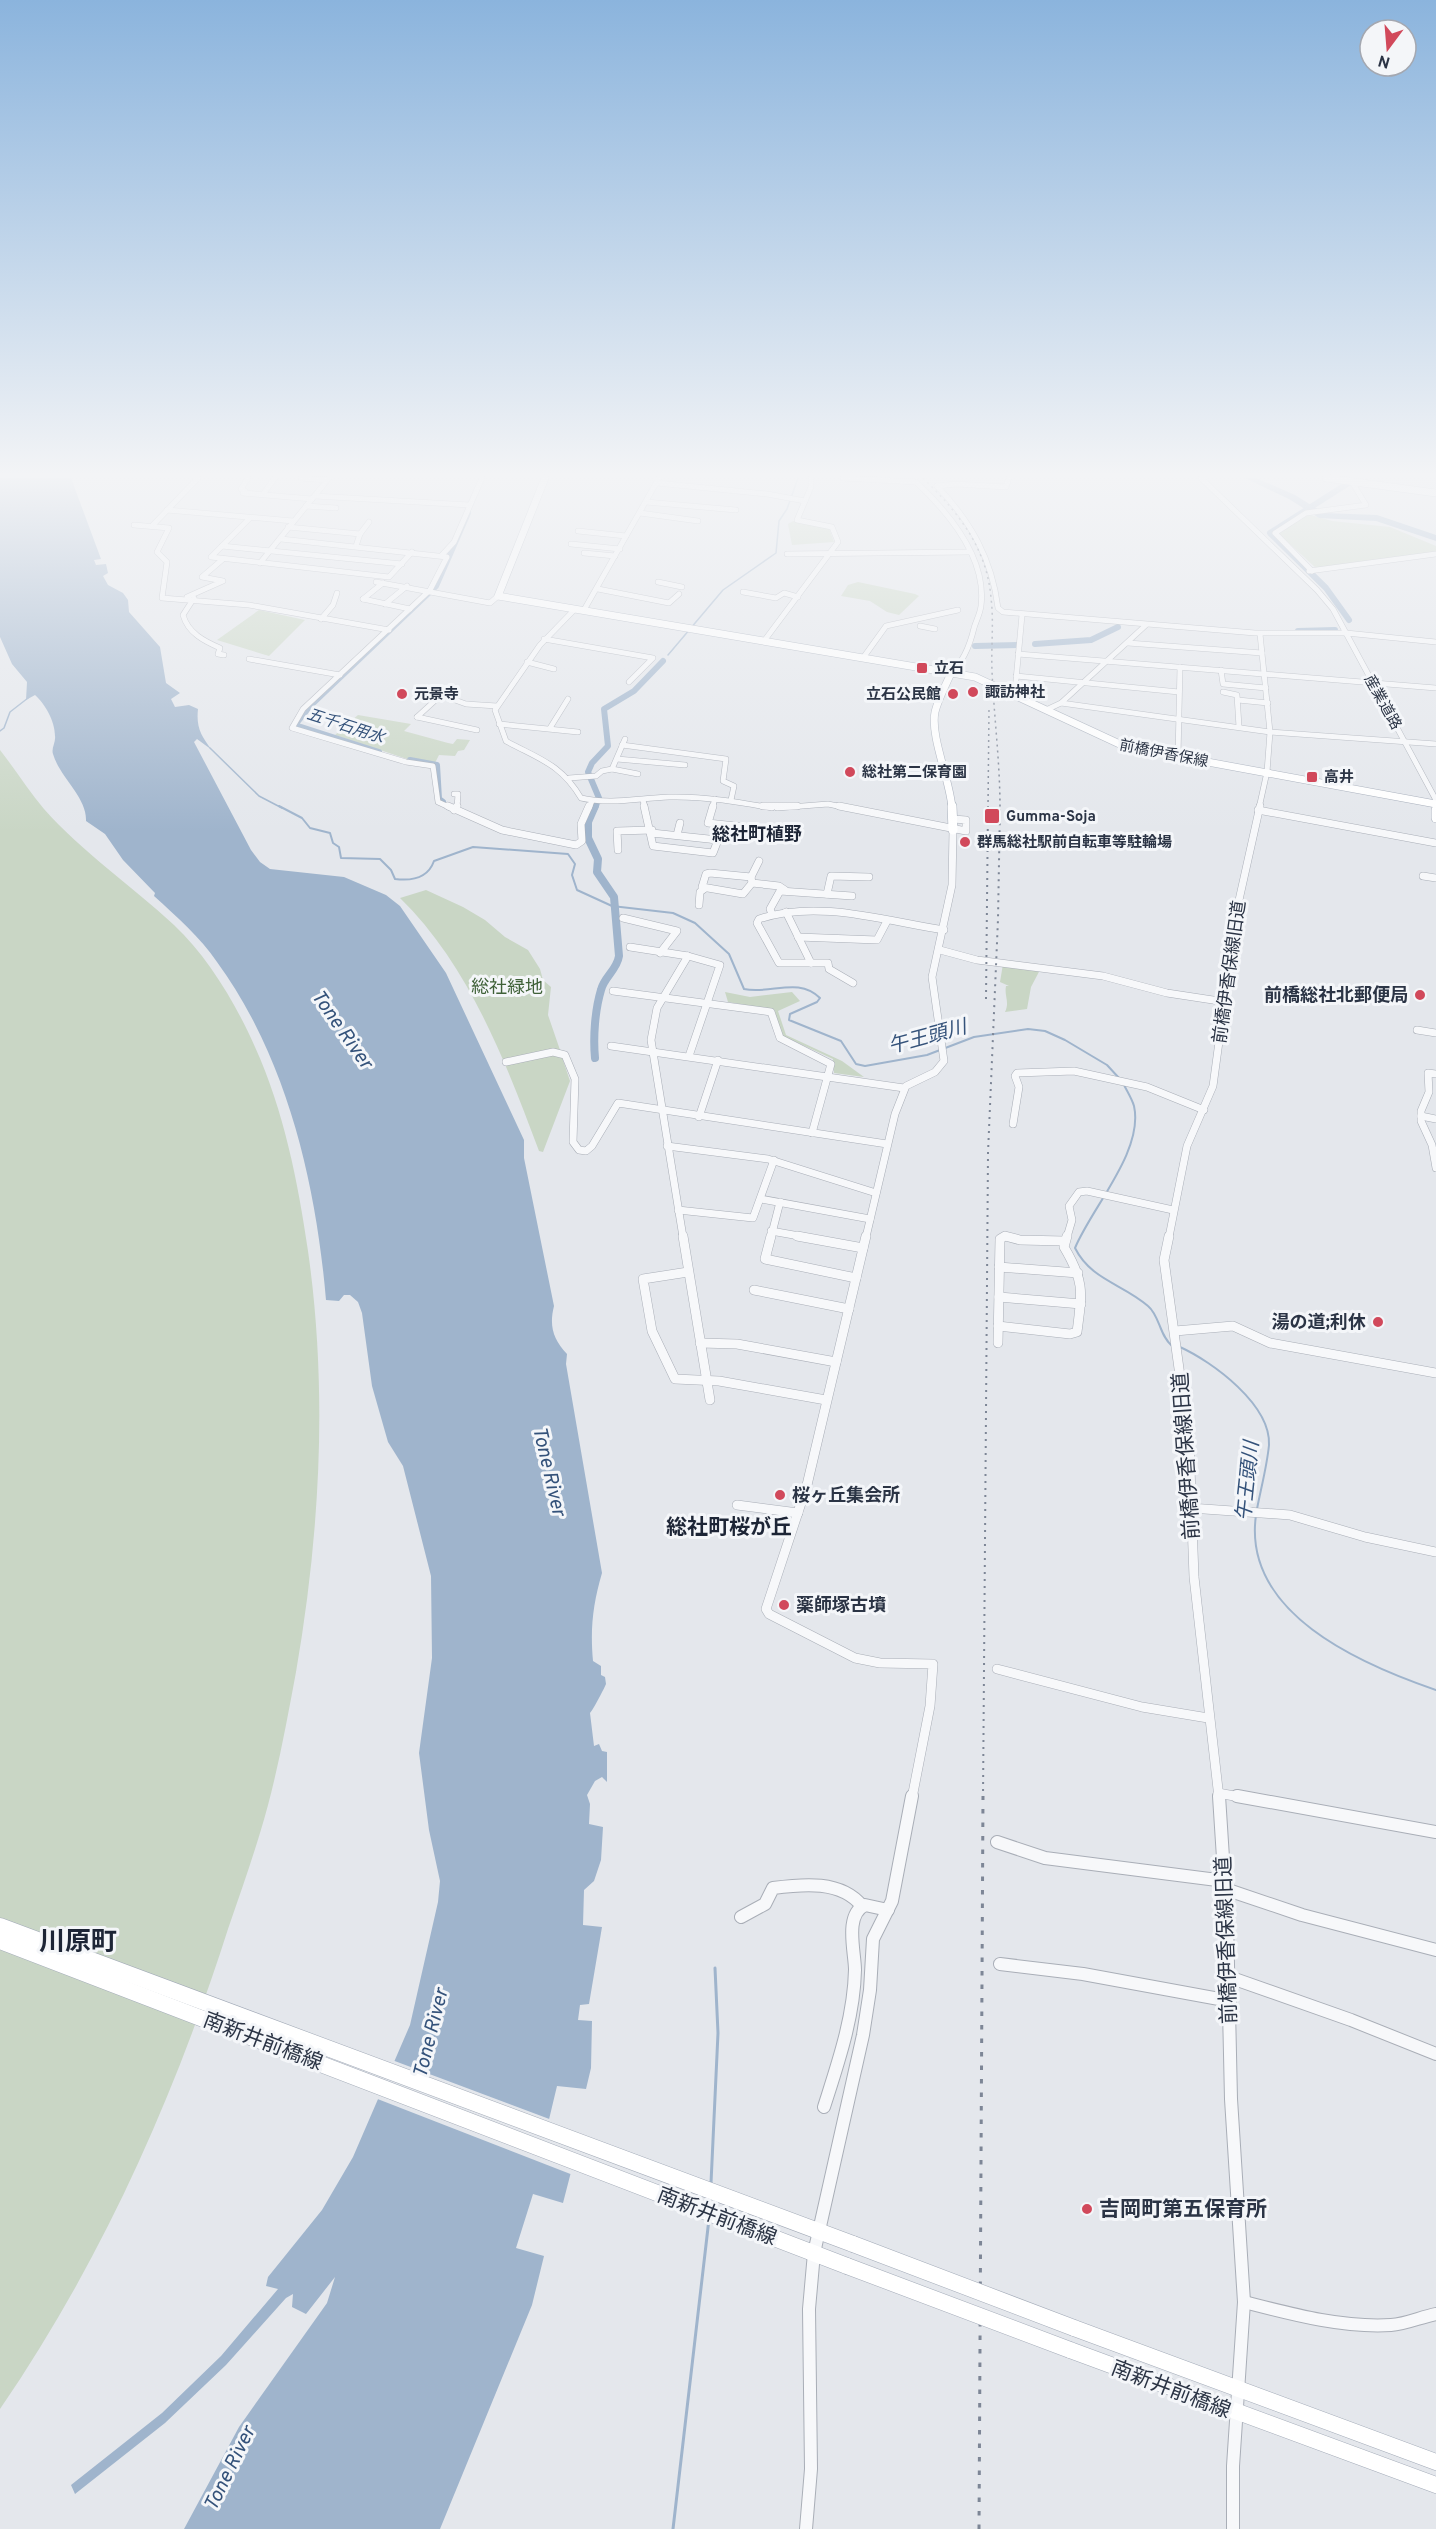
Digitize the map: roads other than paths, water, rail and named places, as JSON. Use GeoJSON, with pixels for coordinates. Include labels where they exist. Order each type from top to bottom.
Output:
{"type":"FeatureCollection","features":[{"type":"Feature","properties":{"kind":"main road","name":"前橋伊香保線"},"geometry":{"type":"LineString","coordinates":[[498,596],[691,627],[979,678],[1118,744],[1436,802]]}},
{"type":"Feature","properties":{"kind":"main road"},"geometry":{"type":"LineString","coordinates":[[951,673],[934,721],[951,793],[953,830]]}},
{"type":"Feature","properties":{"kind":"main road"},"geometry":{"type":"LineString","coordinates":[[1436,810],[1436,818]]}},
{"type":"Feature","properties":{"kind":"main road","name":"南新井前橋線"},"geometry":{"type":"LineString","coordinates":[[0,1926],[565,2139],[786,2219],[1436,2462]]}},
{"type":"Feature","properties":{"kind":"main road","name":"南新井前橋線"},"geometry":{"type":"LineString","coordinates":[[0,1941],[847,2266],[1238,2414],[1436,2486]]}},
{"type":"Feature","properties":{"kind":"street"},"geometry":{"type":"LineString","coordinates":[[162,596],[162,598],[186,597],[256,604],[321,619],[388,630]]}},
{"type":"Feature","properties":{"kind":"street"},"geometry":{"type":"LineString","coordinates":[[321,619],[333,605],[337,596]]}},
{"type":"Feature","properties":{"kind":"street"},"geometry":{"type":"LineString","coordinates":[[367,596],[363,599],[410,609]]}},
{"type":"Feature","properties":{"kind":"street"},"geometry":{"type":"LineString","coordinates":[[385,604],[395,596]]}},
{"type":"Feature","properties":{"kind":"street"},"geometry":{"type":"LineString","coordinates":[[423,596],[303,709],[292,728],[398,760],[432,766],[437,784],[436,800],[502,830],[575,845],[582,840],[581,824],[593,801]]}},
{"type":"Feature","properties":{"kind":"street"},"geometry":{"type":"LineString","coordinates":[[450,596],[490,603],[498,596]]}},
{"type":"Feature","properties":{"kind":"street"},"geometry":{"type":"LineString","coordinates":[[584,610],[593,596]]}},
{"type":"Feature","properties":{"kind":"street"},"geometry":{"type":"LineString","coordinates":[[634,596],[669,603],[677,596]]}},
{"type":"Feature","properties":{"kind":"street"},"geometry":{"type":"LineString","coordinates":[[764,641],[798,597],[795,596]]}},
{"type":"Feature","properties":{"kind":"street"},"geometry":{"type":"LineString","coordinates":[[951,673],[970,645],[976,620],[980,615],[980,596]]}},
{"type":"Feature","properties":{"kind":"street"},"geometry":{"type":"LineString","coordinates":[[997,596],[999,609],[1022,615],[1260,634],[1346,633],[1436,642]]}},
{"type":"Feature","properties":{"kind":"street","name":"産業道路"},"geometry":{"type":"LineString","coordinates":[[1321,596],[1333,609],[1436,802]]}},
{"type":"Feature","properties":{"kind":"street"},"geometry":{"type":"LineString","coordinates":[[194,598],[183,615],[184,622],[196,637],[220,648],[218,654],[224,655]]}},
{"type":"Feature","properties":{"kind":"street"},"geometry":{"type":"LineString","coordinates":[[575,609],[544,639],[495,712],[508,743],[554,766],[569,778],[578,795],[593,801],[668,797],[730,800],[776,808],[816,804],[838,805],[966,831],[966,820],[953,819]]}},
{"type":"Feature","properties":{"kind":"street"},"geometry":{"type":"LineString","coordinates":[[864,658],[874,640],[886,626],[958,610]]}},
{"type":"Feature","properties":{"kind":"street"},"geometry":{"type":"LineString","coordinates":[[1011,693],[1015,691],[1022,615]]}},
{"type":"Feature","properties":{"kind":"street"},"geometry":{"type":"LineString","coordinates":[[1046,710],[1060,703],[1146,625]]}},
{"type":"Feature","properties":{"kind":"street"},"geometry":{"type":"LineString","coordinates":[[920,626],[934,629]]}},
{"type":"Feature","properties":{"kind":"street","name":"前橋伊香保線旧道"},"geometry":{"type":"LineString","coordinates":[[1233,2529],[1233,2466],[1244,2302],[1231,2099],[1225,1885],[1190,1508],[1189,1441],[1164,1265],[1186,1146],[1213,1086],[1237,909],[1267,772],[1270,732],[1260,634]]}},
{"type":"Feature","properties":{"kind":"street"},"geometry":{"type":"LineString","coordinates":[[544,639],[653,658],[629,682]]}},
{"type":"Feature","properties":{"kind":"street"},"geometry":{"type":"LineString","coordinates":[[1128,643],[1262,653]]}},
{"type":"Feature","properties":{"kind":"street"},"geometry":{"type":"LineString","coordinates":[[601,658],[608,650]]}},
{"type":"Feature","properties":{"kind":"street"},"geometry":{"type":"LineString","coordinates":[[1018,654],[1436,688]]}},
{"type":"Feature","properties":{"kind":"street"},"geometry":{"type":"LineString","coordinates":[[249,659],[340,675]]}},
{"type":"Feature","properties":{"kind":"street"},"geometry":{"type":"LineString","coordinates":[[527,662],[554,669]]}},
{"type":"Feature","properties":{"kind":"street"},"geometry":{"type":"LineString","coordinates":[[1178,756],[1180,667]]}},
{"type":"Feature","properties":{"kind":"street"},"geometry":{"type":"LineString","coordinates":[[1221,670],[1223,684],[1266,688]]}},
{"type":"Feature","properties":{"kind":"street"},"geometry":{"type":"LineString","coordinates":[[1016,676],[1179,692]]}},
{"type":"Feature","properties":{"kind":"street"},"geometry":{"type":"LineString","coordinates":[[1222,692],[1235,693],[1238,700],[1239,727]]}},
{"type":"Feature","properties":{"kind":"street"},"geometry":{"type":"LineString","coordinates":[[477,730],[417,717],[441,695],[465,704],[497,706]]}},
{"type":"Feature","properties":{"kind":"street"},"geometry":{"type":"LineString","coordinates":[[550,728],[568,699]]}},
{"type":"Feature","properties":{"kind":"street"},"geometry":{"type":"LineString","coordinates":[[1238,700],[1268,703]]}},
{"type":"Feature","properties":{"kind":"street"},"geometry":{"type":"LineString","coordinates":[[1060,703],[1270,732],[1436,744]]}},
{"type":"Feature","properties":{"kind":"street"},"geometry":{"type":"LineString","coordinates":[[500,724],[578,732]]}},
{"type":"Feature","properties":{"kind":"street"},"geometry":{"type":"LineString","coordinates":[[612,769],[623,742],[726,759],[723,781],[734,786],[730,800]]}},
{"type":"Feature","properties":{"kind":"street"},"geometry":{"type":"LineString","coordinates":[[674,764],[679,751]]}},
{"type":"Feature","properties":{"kind":"street"},"geometry":{"type":"LineString","coordinates":[[616,759],[685,765]]}},
{"type":"Feature","properties":{"kind":"street"},"geometry":{"type":"LineString","coordinates":[[569,778],[594,776],[612,769],[638,774]]}},
{"type":"Feature","properties":{"kind":"street"},"geometry":{"type":"LineString","coordinates":[[454,794],[458,794],[457,808],[454,810]]}},
{"type":"Feature","properties":{"kind":"street"},"geometry":{"type":"LineString","coordinates":[[715,799],[708,823],[745,827]]}},
{"type":"Feature","properties":{"kind":"street"},"geometry":{"type":"LineString","coordinates":[[618,850],[616,832],[652,832],[718,840],[713,853],[653,846],[652,832],[643,800]]}},
{"type":"Feature","properties":{"kind":"street"},"geometry":{"type":"LineString","coordinates":[[1258,810],[1436,843]]}},
{"type":"Feature","properties":{"kind":"street"},"geometry":{"type":"LineString","coordinates":[[677,835],[680,823]]}},
{"type":"Feature","properties":{"kind":"street"},"geometry":{"type":"LineString","coordinates":[[611,1046],[904,1088],[938,1070],[943,1064],[943,1051],[932,977],[940,950],[952,885],[953,830]]}},
{"type":"Feature","properties":{"kind":"street"},"geometry":{"type":"LineString","coordinates":[[704,889],[742,894],[752,880],[759,861]]}},
{"type":"Feature","properties":{"kind":"street"},"geometry":{"type":"LineString","coordinates":[[704,889],[702,887],[706,874],[710,873],[779,886],[785,890]]}},
{"type":"Feature","properties":{"kind":"street"},"geometry":{"type":"LineString","coordinates":[[827,894],[831,876],[869,877]]}},
{"type":"Feature","properties":{"kind":"street"},"geometry":{"type":"LineString","coordinates":[[1423,876],[1436,878]]}},
{"type":"Feature","properties":{"kind":"street"},"geometry":{"type":"LineString","coordinates":[[699,905],[700,892],[704,889]]}},
{"type":"Feature","properties":{"kind":"street"},"geometry":{"type":"LineString","coordinates":[[772,914],[770,909],[780,891],[852,896]]}},
{"type":"Feature","properties":{"kind":"street"},"geometry":{"type":"LineString","coordinates":[[853,983],[829,969],[828,963],[784,964],[776,961],[757,923],[759,919],[786,912],[844,914],[944,930]]}},
{"type":"Feature","properties":{"kind":"street"},"geometry":{"type":"LineString","coordinates":[[786,912],[811,963]]}},
{"type":"Feature","properties":{"kind":"street"},"geometry":{"type":"LineString","coordinates":[[623,918],[677,931],[660,953]]}},
{"type":"Feature","properties":{"kind":"street"},"geometry":{"type":"LineString","coordinates":[[798,936],[877,940],[886,921]]}},
{"type":"Feature","properties":{"kind":"street"},"geometry":{"type":"LineString","coordinates":[[630,947],[688,956],[720,965],[689,1056]]}},
{"type":"Feature","properties":{"kind":"street"},"geometry":{"type":"LineString","coordinates":[[940,950],[977,960],[1103,976],[1167,993],[1226,1002]]}},
{"type":"Feature","properties":{"kind":"street"},"geometry":{"type":"LineString","coordinates":[[688,956],[663,996],[654,1017],[651,1051],[710,1401]]}},
{"type":"Feature","properties":{"kind":"street"},"geometry":{"type":"LineString","coordinates":[[613,991],[771,1012],[779,1037],[831,1064],[812,1133]]}},
{"type":"Feature","properties":{"kind":"street"},"geometry":{"type":"LineString","coordinates":[[1418,1030],[1436,1033]]}},
{"type":"Feature","properties":{"kind":"street"},"geometry":{"type":"LineString","coordinates":[[506,1062],[553,1052],[565,1055],[574,1075],[573,1142],[578,1148],[588,1150],[596,1145],[616,1103],[887,1144]]}},
{"type":"Feature","properties":{"kind":"street"},"geometry":{"type":"LineString","coordinates":[[699,1117],[718,1060]]}},
{"type":"Feature","properties":{"kind":"street"},"geometry":{"type":"LineString","coordinates":[[1013,1124],[1019,1088],[1015,1074],[1070,1071],[1151,1088],[1203,1110]]}},
{"type":"Feature","properties":{"kind":"street"},"geometry":{"type":"LineString","coordinates":[[1436,1074],[1428,1073],[1430,1092],[1421,1116],[1421,1125],[1432,1145],[1436,1168]]}},
{"type":"Feature","properties":{"kind":"street"},"geometry":{"type":"LineString","coordinates":[[806,2529],[812,2458],[809,2309],[814,2253],[863,2035],[870,1990],[873,1939],[892,1901],[926,1728],[933,1664],[880,1663],[855,1658],[767,1612],[766,1605],[807,1485],[887,1144],[904,1088]]}},
{"type":"Feature","properties":{"kind":"street"},"geometry":{"type":"LineString","coordinates":[[1421,1116],[1436,1119]]}},
{"type":"Feature","properties":{"kind":"street"},"geometry":{"type":"LineString","coordinates":[[667,1146],[774,1160],[876,1193]]}},
{"type":"Feature","properties":{"kind":"street"},"geometry":{"type":"LineString","coordinates":[[678,1210],[752,1219],[774,1160]]}},
{"type":"Feature","properties":{"kind":"street"},"geometry":{"type":"LineString","coordinates":[[998,1326],[1075,1334],[1082,1290],[1078,1273],[1065,1251],[1064,1240],[1072,1220],[1070,1202],[1081,1191],[1173,1210]]}},
{"type":"Feature","properties":{"kind":"street"},"geometry":{"type":"LineString","coordinates":[[761,1199],[870,1219]]}},
{"type":"Feature","properties":{"kind":"street"},"geometry":{"type":"LineString","coordinates":[[780,1202],[765,1259],[856,1278]]}},
{"type":"Feature","properties":{"kind":"street"},"geometry":{"type":"LineString","coordinates":[[771,1231],[863,1248]]}},
{"type":"Feature","properties":{"kind":"street"},"geometry":{"type":"LineString","coordinates":[[998,1343],[999,1240],[1003,1236],[1020,1240],[1064,1240]]}},
{"type":"Feature","properties":{"kind":"street"},"geometry":{"type":"LineString","coordinates":[[999,1267],[1078,1273]]}},
{"type":"Feature","properties":{"kind":"street"},"geometry":{"type":"LineString","coordinates":[[688,1272],[645,1277],[646,1306],[655,1338],[675,1378],[681,1381],[707,1380],[826,1400]]}},
{"type":"Feature","properties":{"kind":"street"},"geometry":{"type":"LineString","coordinates":[[754,1290],[849,1309]]}},
{"type":"Feature","properties":{"kind":"street"},"geometry":{"type":"LineString","coordinates":[[999,1297],[1081,1304]]}},
{"type":"Feature","properties":{"kind":"street"},"geometry":{"type":"LineString","coordinates":[[1175,1331],[1233,1326],[1270,1342],[1436,1373]]}},
{"type":"Feature","properties":{"kind":"street"},"geometry":{"type":"LineString","coordinates":[[700,1343],[737,1344],[836,1362]]}},
{"type":"Feature","properties":{"kind":"street"},"geometry":{"type":"LineString","coordinates":[[736,1505],[798,1513]]}},
{"type":"Feature","properties":{"kind":"street"},"geometry":{"type":"LineString","coordinates":[[1190,1508],[1267,1511],[1301,1517],[1365,1537],[1436,1552]]}},
{"type":"Feature","properties":{"kind":"street"},"geometry":{"type":"LineString","coordinates":[[997,1669],[1142,1707],[1208,1718]]}},
{"type":"Feature","properties":{"kind":"street"},"geometry":{"type":"LineString","coordinates":[[1218,1793],[1436,1832]]}},
{"type":"Feature","properties":{"kind":"street"},"geometry":{"type":"LineString","coordinates":[[997,1842],[1045,1858],[1225,1885],[1302,1915],[1436,1950]]}},
{"type":"Feature","properties":{"kind":"street"},"geometry":{"type":"LineString","coordinates":[[741,1917],[765,1904],[773,1888],[792,1885],[847,1891],[858,1898],[862,1906]]}},
{"type":"Feature","properties":{"kind":"street"},"geometry":{"type":"LineString","coordinates":[[824,2107],[852,2002],[855,1974],[855,1925],[858,1909],[872,1905],[888,1910]]}},
{"type":"Feature","properties":{"kind":"street"},"geometry":{"type":"LineString","coordinates":[[1000,1964],[1083,1974],[1230,2001]]}},
{"type":"Feature","properties":{"kind":"street"},"geometry":{"type":"LineString","coordinates":[[1229,1977],[1341,2016],[1436,2054]]}},
{"type":"Feature","properties":{"kind":"street"},"geometry":{"type":"LineString","coordinates":[[1244,2302],[1310,2319],[1352,2323],[1393,2325],[1436,2314]]}},
{"type":"Feature","properties":{"kind":"water","name":"Tone River"},"geometry":{"type":"Polygon","coordinates":[[[0,596],[125,596],[128,600],[129,612],[160,647],[166,683],[180,693],[171,699],[175,707],[189,705],[198,709],[200,731],[212,750],[197,739],[194,742],[251,850],[260,862],[270,869],[344,877],[386,895],[400,906],[446,973],[524,1140],[524,1158],[554,1306],[553,1332],[567,1354],[566,1364],[602,1573],[593,1616],[592,1649],[593,1661],[601,1666],[601,1675],[605,1677],[606,1684],[590,1713],[594,1746],[599,1744],[602,1751],[607,1752],[607,1782],[602,1777],[595,1781],[587,1795],[590,1804],[589,1824],[603,1827],[601,1860],[594,1881],[584,1890],[583,1925],[602,1927],[589,2004],[580,2005],[578,2020],[592,2021],[591,2068],[586,2089],[557,2086],[546,2132],[571,2172],[563,2203],[533,2194],[516,2248],[544,2256],[532,2305],[440,2529],[184,2529],[239,2427],[327,2303],[335,2277],[306,2314],[292,2307],[293,2294],[286,2298],[226,2365],[165,2423],[75,2494],[71,2485],[162,2413],[221,2356],[278,2289],[266,2286],[268,2277],[322,2210],[353,2157],[410,2025],[438,1902],[440,1881],[429,1830],[419,1753],[432,1658],[431,1576],[403,1466],[388,1442],[372,1386],[362,1313],[358,1302],[350,1295],[344,1295],[339,1301],[326,1300],[315,1211],[306,1167],[280,1080],[262,1039],[241,999],[203,944],[154,896],[155,893],[123,860],[105,834],[86,821],[78,796],[56,763],[53,754],[55,730],[49,713],[35,695],[26,700],[27,682],[12,664],[0,637],[0,596]]]}},
{"type":"Feature","properties":{"kind":"waterway","name":"五千石用水"},"geometry":{"type":"LineString","coordinates":[[379,752],[295,725],[311,705],[425,596]]}},
{"type":"Feature","properties":{"kind":"waterway"},"geometry":{"type":"LineString","coordinates":[[668,655],[718,596]]}},
{"type":"Feature","properties":{"kind":"waterway"},"geometry":{"type":"LineString","coordinates":[[1332,596],[1349,620]]}},
{"type":"Feature","properties":{"kind":"waterway"},"geometry":{"type":"LineString","coordinates":[[1035,644],[1091,640],[1118,627]]}},
{"type":"Feature","properties":{"kind":"waterway"},"geometry":{"type":"LineString","coordinates":[[1298,631],[1335,630]]}},
{"type":"Feature","properties":{"kind":"waterway"},"geometry":{"type":"LineString","coordinates":[[975,646],[1018,645]]}},
{"type":"Feature","properties":{"kind":"waterway"},"geometry":{"type":"LineString","coordinates":[[595,808],[599,798],[588,772],[592,763],[608,746],[604,709],[634,691],[663,661]]}},
{"type":"Feature","properties":{"kind":"waterway"},"geometry":{"type":"LineString","coordinates":[[0,731],[4,728],[10,712],[28,698]]}},
{"type":"Feature","properties":{"kind":"waterway","name":"午王頭川"},"geometry":{"type":"LineString","coordinates":[[210,748],[259,796],[282,808]]}},
{"type":"Feature","properties":{"kind":"waterway","name":"五千石用水"},"geometry":{"type":"LineString","coordinates":[[410,760],[437,765],[439,799],[443,802]]}},
{"type":"Feature","properties":{"kind":"waterway","name":"午王頭川"},"geometry":{"type":"LineString","coordinates":[[279,806],[302,818],[310,828],[330,833],[333,843],[339,847],[341,858],[380,859],[391,870],[395,879],[423,875],[434,861],[473,847],[568,854],[575,864],[572,875],[577,890],[612,906],[673,913],[695,923],[729,954],[744,989],[764,990],[793,987],[812,992],[820,998],[817,1002],[790,1014],[789,1020],[841,1041],[856,1064],[865,1066],[927,1055],[974,1037],[1028,1029],[1045,1031],[1065,1040],[1107,1065],[1119,1078]]}},
{"type":"Feature","properties":{"kind":"waterway"},"geometry":{"type":"LineString","coordinates":[[595,806],[588,822],[588,838],[598,859],[597,872],[614,897],[619,956],[603,985],[599,998],[595,1024],[595,1058]]}},
{"type":"Feature","properties":{"kind":"waterway","name":"午王頭川"},"geometry":{"type":"LineString","coordinates":[[1124,1085],[1134,1106],[1135,1123],[1131,1141],[1115,1178],[1075,1248],[1082,1259],[1099,1275],[1152,1310],[1164,1337],[1172,1346]]}},
{"type":"Feature","properties":{"kind":"waterway","name":"午王頭川"},"geometry":{"type":"LineString","coordinates":[[1180,1347],[1223,1374],[1238,1387],[1261,1415],[1267,1430],[1269,1445],[1257,1509]]}},
{"type":"Feature","properties":{"kind":"waterway","name":"午王頭川"},"geometry":{"type":"LineString","coordinates":[[1256,1515],[1257,1550],[1268,1580],[1287,1607],[1312,1630],[1342,1649],[1406,1679],[1436,1690]]}},
{"type":"Feature","properties":{"kind":"waterway"},"geometry":{"type":"LineString","coordinates":[[711,2183],[718,2033],[715,1968]]}},
{"type":"Feature","properties":{"kind":"waterway"},"geometry":{"type":"LineString","coordinates":[[673,2529],[709,2219]]}},
{"type":"Feature","properties":{"kind":"railway"},"geometry":{"type":"LineString","coordinates":[[990,596],[1000,807]]}},
{"type":"Feature","properties":{"kind":"railway"},"geometry":{"type":"LineString","coordinates":[[988,808],[989,708]]}},
{"type":"Feature","properties":{"kind":"railway"},"geometry":{"type":"LineString","coordinates":[[986,999],[988,806]]}},
{"type":"Feature","properties":{"kind":"railway"},"geometry":{"type":"LineString","coordinates":[[983,1798],[988,1153],[998,919],[1000,807]]}},
{"type":"Feature","properties":{"kind":"railway"},"geometry":{"type":"LineString","coordinates":[[979,2529],[983,1796]]}},
{"type":"Feature","properties":{"kind":"place","name":"立石"},"geometry":{"type":"Point","coordinates":[922,668]}},
{"type":"Feature","properties":{"kind":"place","name":"諏訪神社"},"geometry":{"type":"Point","coordinates":[973,692]}},
{"type":"Feature","properties":{"kind":"place","name":"元景寺"},"geometry":{"type":"Point","coordinates":[402,694]}},
{"type":"Feature","properties":{"kind":"place","name":"立石公民館"},"geometry":{"type":"Point","coordinates":[953,694]}},
{"type":"Feature","properties":{"kind":"place","name":"総社第二保育園"},"geometry":{"type":"Point","coordinates":[850,772]}},
{"type":"Feature","properties":{"kind":"place","name":"高井"},"geometry":{"type":"Point","coordinates":[1312,777]}},
{"type":"Feature","properties":{"kind":"place","name":"Gumma-Soja"},"geometry":{"type":"Point","coordinates":[992,816]}},
{"type":"Feature","properties":{"kind":"place","name":"群馬総社駅前自転車等駐輪場"},"geometry":{"type":"Point","coordinates":[965,842]}},
{"type":"Feature","properties":{"kind":"place","name":"前橋総社北郵便局"},"geometry":{"type":"Point","coordinates":[1420,995]}},
{"type":"Feature","properties":{"kind":"place","name":"湯の道;利休"},"geometry":{"type":"Point","coordinates":[1378,1322]}},
{"type":"Feature","properties":{"kind":"place","name":"桜ヶ丘集会所"},"geometry":{"type":"Point","coordinates":[780,1495]}},
{"type":"Feature","properties":{"kind":"place","name":"薬師塚古墳"},"geometry":{"type":"Point","coordinates":[784,1605]}},
{"type":"Feature","properties":{"kind":"place","name":"吉岡町第五保育所"},"geometry":{"type":"Point","coordinates":[1087,2209]}},
{"type":"Feature","properties":{"kind":"district","name":"総社町植野"},"geometry":{"type":"Point","coordinates":[757,834]}},
{"type":"Feature","properties":{"kind":"district","name":"総社町桜が丘"},"geometry":{"type":"Point","coordinates":[729,1527]}},
{"type":"Feature","properties":{"kind":"district","name":"川原町"},"geometry":{"type":"Point","coordinates":[78,1941]}},
{"type":"Feature","properties":{"kind":"park label","name":"総社緑地"},"geometry":{"type":"Point","coordinates":[507,987]}}]}
